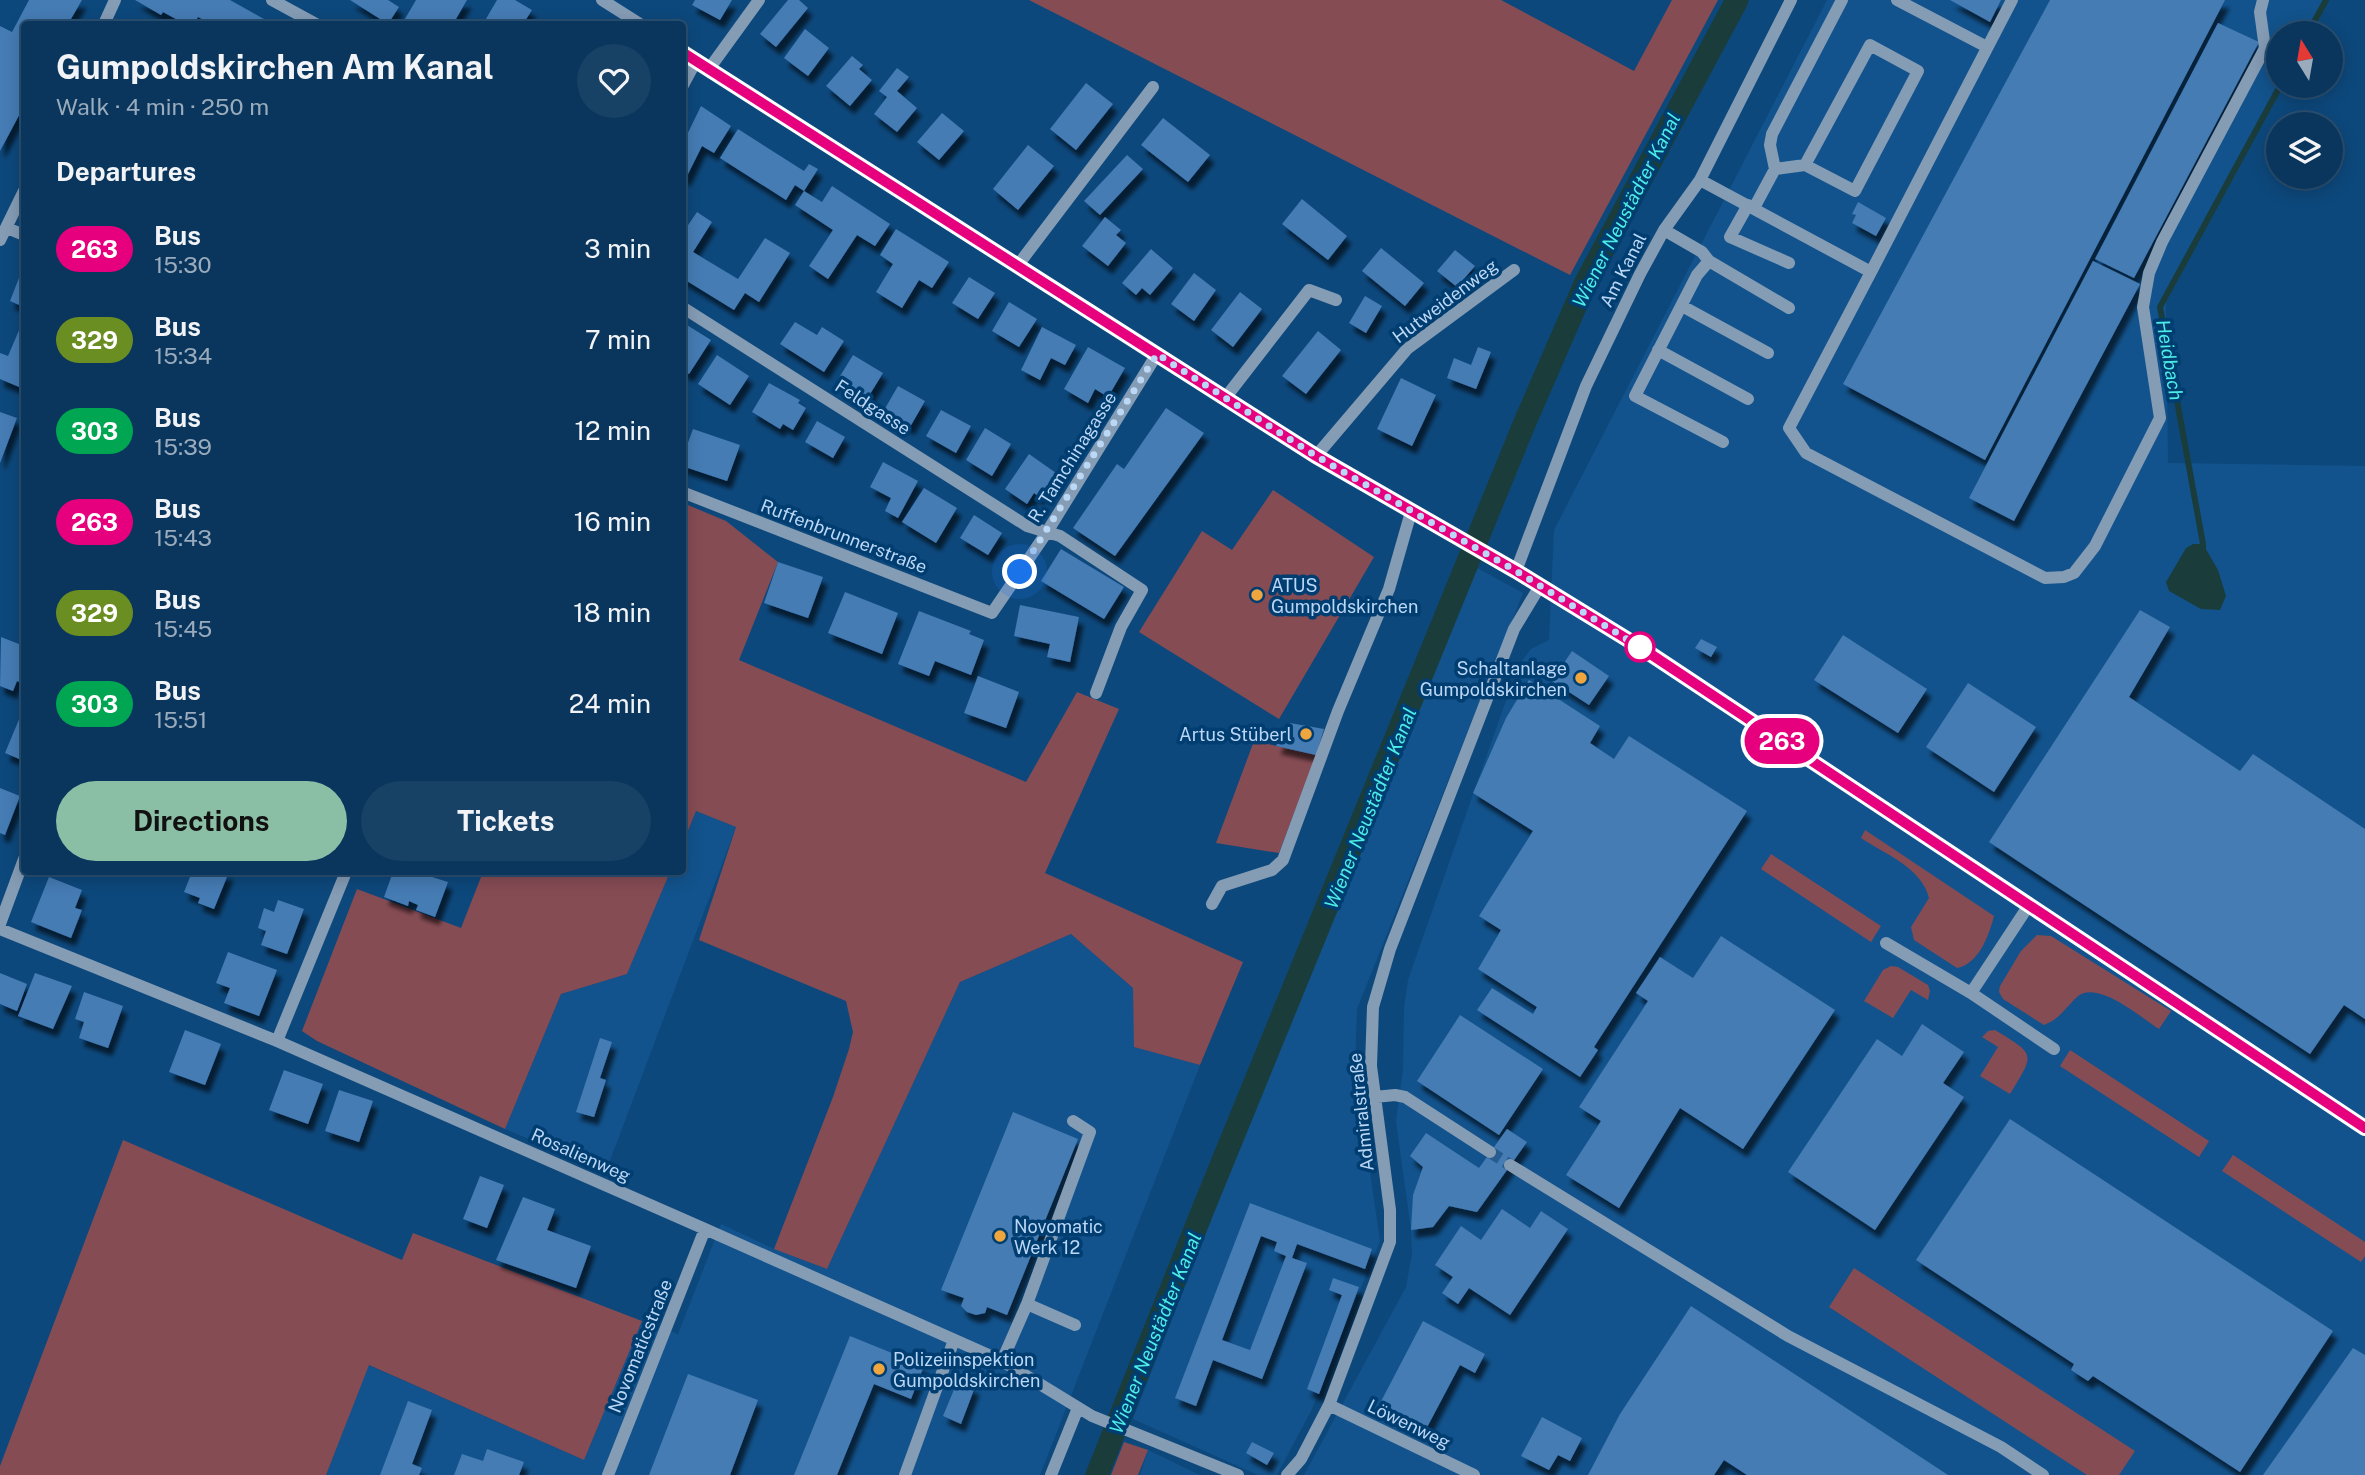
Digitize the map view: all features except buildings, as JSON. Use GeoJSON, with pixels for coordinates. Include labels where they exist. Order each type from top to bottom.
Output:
{"type":"FeatureCollection","features":[{"type":"Feature","properties":{"kind":"street"},"geometry":{"type":"LineString","coordinates":[[105,21],[115,0]]}},
{"type":"Feature","properties":{"kind":"street"},"geometry":{"type":"LineString","coordinates":[[272,0],[310,21]]}},
{"type":"Feature","properties":{"kind":"street"},"geometry":{"type":"LineString","coordinates":[[602,0],[635,21]]}},
{"type":"Feature","properties":{"kind":"street"},"geometry":{"type":"LineString","coordinates":[[709,69],[759,0]]}},
{"type":"Feature","properties":{"kind":"street","name":"Am Kanal"},"geometry":{"type":"LineString","coordinates":[[1516,571],[1586,386],[1664,230],[1700,180],[1791,0]]}},
{"type":"Feature","properties":{"kind":"street"},"geometry":{"type":"LineString","coordinates":[[1789,263],[1730,237],[1775,169],[1770,145],[1772,134],[1842,0]]}},
{"type":"Feature","properties":{"kind":"street"},"geometry":{"type":"LineString","coordinates":[[1897,0],[1987,47]]}},
{"type":"Feature","properties":{"kind":"street"},"geometry":{"type":"LineString","coordinates":[[2012,0],[1789,428],[1807,453],[2045,578],[2064,577],[2074,573],[2095,546],[2160,418],[2143,307],[2149,273],[2162,242],[2265,48],[2260,12],[2263,0]]}},
{"type":"Feature","properties":{"kind":"street"},"geometry":{"type":"LineString","coordinates":[[1775,169],[1805,165],[1854,191],[1918,71],[1870,45],[1805,165]]}},
{"type":"Feature","properties":{"kind":"street"},"geometry":{"type":"LineString","coordinates":[[686,55],[1316,456],[1516,571],[1643,649],[2365,1128]]}},
{"type":"Feature","properties":{"kind":"street"},"geometry":{"type":"LineString","coordinates":[[686,80],[696,61]]}},
{"type":"Feature","properties":{"kind":"street"},"geometry":{"type":"LineString","coordinates":[[1018,265],[1153,88]]}},
{"type":"Feature","properties":{"kind":"street"},"geometry":{"type":"LineString","coordinates":[[1700,180],[1871,272]]}},
{"type":"Feature","properties":{"kind":"street"},"geometry":{"type":"LineString","coordinates":[[0,240],[21,197]]}},
{"type":"Feature","properties":{"kind":"street"},"geometry":{"type":"LineString","coordinates":[[6,228],[21,234]]}},
{"type":"Feature","properties":{"kind":"street"},"geometry":{"type":"LineString","coordinates":[[1664,230],[1702,252],[1709,261],[1788,308]]}},
{"type":"Feature","properties":{"kind":"street"},"geometry":{"type":"LineString","coordinates":[[1709,261],[1697,275],[1635,396],[1723,442]]}},
{"type":"Feature","properties":{"kind":"street","name":"Hutweidenweg"},"geometry":{"type":"LineString","coordinates":[[1316,456],[1407,349],[1514,270]]}},
{"type":"Feature","properties":{"kind":"street"},"geometry":{"type":"LineString","coordinates":[[1226,397],[1309,290],[1336,300]]}},
{"type":"Feature","properties":{"kind":"street"},"geometry":{"type":"LineString","coordinates":[[1682,306],[1769,353]]}},
{"type":"Feature","properties":{"kind":"street","name":"Feldgasse"},"geometry":{"type":"LineString","coordinates":[[686,310],[1027,526],[1060,536],[1142,590],[1121,627],[1096,693]]}},
{"type":"Feature","properties":{"kind":"street"},"geometry":{"type":"LineString","coordinates":[[1658,350],[1748,399]]}},
{"type":"Feature","properties":{"kind":"street","name":"R. Tamchinagasse"},"geometry":{"type":"LineString","coordinates":[[992,613],[1047,532],[1157,354]]}},
{"type":"Feature","properties":{"kind":"street","name":"Ruffenbrunnerstraße"},"geometry":{"type":"LineString","coordinates":[[686,494],[992,613]]}},
{"type":"Feature","properties":{"kind":"street"},"geometry":{"type":"LineString","coordinates":[[1212,904],[1223,886],[1272,870],[1283,860],[1338,710],[1388,589],[1411,512]]}},
{"type":"Feature","properties":{"kind":"street","name":"Admiralstraße"},"geometry":{"type":"LineString","coordinates":[[1287,1475],[1301,1459],[1329,1405],[1390,1242],[1390,1210],[1371,1066],[1373,1007],[1390,949],[1514,629],[1540,586]]}},
{"type":"Feature","properties":{"kind":"street"},"geometry":{"type":"LineString","coordinates":[[0,926],[21,867]]}},
{"type":"Feature","properties":{"kind":"street"},"geometry":{"type":"LineString","coordinates":[[277,1041],[345,875]]}},
{"type":"Feature","properties":{"kind":"street"},"geometry":{"type":"LineString","coordinates":[[1970,993],[2029,905]]}},
{"type":"Feature","properties":{"kind":"street","name":"Rosalienweg"},"geometry":{"type":"LineString","coordinates":[[0,926],[277,1041],[705,1229],[1002,1361],[1100,1420],[1238,1475]]}},
{"type":"Feature","properties":{"kind":"street"},"geometry":{"type":"LineString","coordinates":[[1886,943],[1970,993],[2054,1049]]}},
{"type":"Feature","properties":{"kind":"street"},"geometry":{"type":"LineString","coordinates":[[1375,1097],[1405,1097],[1490,1152]]}},
{"type":"Feature","properties":{"kind":"street"},"geometry":{"type":"LineString","coordinates":[[1002,1361],[1027,1304],[1090,1132],[1073,1121]]}},
{"type":"Feature","properties":{"kind":"street"},"geometry":{"type":"LineString","coordinates":[[1510,1165],[1788,1336],[2001,1447],[2043,1475]]}},
{"type":"Feature","properties":{"kind":"street","name":"Novomaticstraße"},"geometry":{"type":"LineString","coordinates":[[608,1475],[705,1229]]}},
{"type":"Feature","properties":{"kind":"street"},"geometry":{"type":"LineString","coordinates":[[1027,1304],[1075,1325]]}},
{"type":"Feature","properties":{"kind":"street"},"geometry":{"type":"LineString","coordinates":[[905,1475],[954,1340]]}},
{"type":"Feature","properties":{"kind":"street","name":"Löwenweg"},"geometry":{"type":"LineString","coordinates":[[1329,1405],[1474,1475]]}},
{"type":"Feature","properties":{"kind":"street"},"geometry":{"type":"LineString","coordinates":[[1051,1475],[1078,1408]]}},
{"type":"Feature","properties":{"kind":"shaded area"},"geometry":{"type":"Polygon","coordinates":[[[1029,0],[1501,0],[1634,71],[1672,0],[1718,0],[1570,275],[1029,0]]]}},
{"type":"Feature","properties":{"kind":"shaded area"},"geometry":{"type":"Polygon","coordinates":[[[1827,0],[2325,0],[2314,21],[2266,21],[2266,98],[2274,98],[2166,303],[2168,463],[2365,466],[2365,1475],[1304,1475],[1406,1287],[1412,1254],[1411,1230],[1396,1121],[1403,1069],[1404,1008],[1408,980],[1518,666],[1531,649],[1549,640],[1554,530],[1827,0]]]}},
{"type":"Feature","properties":{"kind":"shaded area","name":"ATUS Gumpoldskirchen"},"geometry":{"type":"Polygon","coordinates":[[[1273,490],[1374,557],[1279,719],[1139,632],[1202,531],[1232,550],[1273,490]]]}},
{"type":"Feature","properties":{"kind":"shaded area"},"geometry":{"type":"Polygon","coordinates":[[[686,504],[726,521],[778,562],[739,660],[1026,782],[1077,692],[1119,709],[1045,873],[1243,962],[1200,1065],[1134,1047],[1133,988],[1071,934],[960,982],[827,1269],[774,1249],[849,1049],[853,1032],[846,1001],[699,940],[736,827],[696,811],[686,836],[686,504]]]}},
{"type":"Feature","properties":{"kind":"shaded area"},"geometry":{"type":"Polygon","coordinates":[[[2193,544],[2203,544],[2218,570],[2226,596],[2220,610],[2201,609],[2169,591],[2166,582],[2186,548],[2193,544]]]}},
{"type":"Feature","properties":{"kind":"shaded area"},"geometry":{"type":"Polygon","coordinates":[[[1468,563],[1523,593],[1357,1009],[1355,1068],[1380,1241],[1312,1409],[1277,1475],[1258,1475],[1133,1419],[1468,563]]]}},
{"type":"Feature","properties":{"kind":"shaded area"},"geometry":{"type":"Polygon","coordinates":[[[1254,741],[1316,755],[1279,853],[1216,843],[1254,741]]]}},
{"type":"Feature","properties":{"kind":"shaded area"},"geometry":{"type":"Polygon","coordinates":[[[696,811],[736,827],[606,1171],[505,1129],[561,994],[627,974],[669,875],[686,875],[686,836],[696,811]]]}},
{"type":"Feature","properties":{"kind":"shaded area"},"geometry":{"type":"Polygon","coordinates":[[[1865,830],[1994,916],[1986,940],[1971,961],[1957,968],[1914,940],[1911,927],[1929,898],[1925,887],[1911,870],[1861,838],[1865,830]]]}},
{"type":"Feature","properties":{"kind":"shaded area"},"geometry":{"type":"Polygon","coordinates":[[[1771,854],[1881,926],[1871,942],[1761,869],[1771,854]]]}},
{"type":"Feature","properties":{"kind":"shaded area"},"geometry":{"type":"Polygon","coordinates":[[[482,875],[669,875],[627,974],[561,994],[505,1129],[317,1041],[302,1031],[357,889],[461,928],[482,875]]]}},
{"type":"Feature","properties":{"kind":"shaded area"},"geometry":{"type":"Polygon","coordinates":[[[1071,934],[1133,988],[1135,1047],[1200,1065],[1040,1475],[326,1475],[368,1365],[584,1460],[642,1321],[678,1334],[721,1224],[774,1249],[827,1269],[960,982],[1071,934]]]}},
{"type":"Feature","properties":{"kind":"shaded area"},"geometry":{"type":"Polygon","coordinates":[[[2037,935],[2051,936],[2171,1011],[2159,1029],[2107,996],[2085,993],[2077,997],[2054,1020],[2044,1025],[2003,999],[1999,992],[2021,951],[2037,935]]]}},
{"type":"Feature","properties":{"kind":"shaded area"},"geometry":{"type":"Polygon","coordinates":[[[1891,966],[1898,967],[1928,985],[1930,991],[1928,1000],[1911,990],[1893,1018],[1864,1001],[1883,970],[1891,966]]]}},
{"type":"Feature","properties":{"kind":"shaded area"},"geometry":{"type":"Polygon","coordinates":[[[1995,1030],[2018,1045],[2027,1056],[2024,1070],[2010,1094],[1980,1076],[1998,1047],[1982,1037],[1988,1031],[1995,1030]]]}},
{"type":"Feature","properties":{"kind":"shaded area"},"geometry":{"type":"Polygon","coordinates":[[[2070,1050],[2209,1141],[2199,1157],[2060,1066],[2070,1050]]]}},
{"type":"Feature","properties":{"kind":"shaded area"},"geometry":{"type":"Polygon","coordinates":[[[123,1140],[402,1260],[413,1233],[642,1321],[584,1460],[369,1365],[326,1475],[0,1475],[0,1466],[123,1140]]]}},
{"type":"Feature","properties":{"kind":"shaded area"},"geometry":{"type":"Polygon","coordinates":[[[2233,1155],[2365,1242],[2365,1256],[2361,1262],[2222,1171],[2233,1155]]]}},
{"type":"Feature","properties":{"kind":"shaded area"},"geometry":{"type":"Polygon","coordinates":[[[1854,1268],[2135,1451],[2119,1475],[2087,1475],[1829,1307],[1854,1268]]]}},
{"type":"Feature","properties":{"kind":"shaded area"},"geometry":{"type":"Polygon","coordinates":[[[1124,1442],[1148,1450],[1138,1475],[1111,1475],[1124,1442]]]}},
{"type":"Feature","properties":{"kind":"shaded area"},"geometry":{"type":"Polygon","coordinates":[[[1148,1450],[1200,1475],[1140,1475],[1148,1450]]]}},
{"type":"Feature","properties":{"kind":"waterway","name":"Wiener Neustädter Kanal"},"geometry":{"type":"LineString","coordinates":[[1097,1475],[1525,422],[1586,282],[1737,0]]}},
{"type":"Feature","properties":{"kind":"waterway","name":"Heidbach"},"geometry":{"type":"LineString","coordinates":[[2315,21],[2326,0]]}},
{"type":"Feature","properties":{"kind":"waterway","name":"Heidbach"},"geometry":{"type":"LineString","coordinates":[[2203,552],[2160,307],[2273,98]]}},
{"type":"Feature","properties":{"kind":"tunnel"},"geometry":{"type":"LineString","coordinates":[[1490,1152],[1510,1165]]}},
{"type":"Feature","properties":{"kind":"bus line","name":"263"},"geometry":{"type":"LineString","coordinates":[[686,55],[1316,456],[1516,571],[1643,649],[2365,1128]]}},
{"type":"Feature","properties":{"kind":"place","name":"ATUS Gumpoldskirchen"},"geometry":{"type":"Point","coordinates":[1257,595]}},
{"type":"Feature","properties":{"kind":"place","name":"Schaltanlage Gumpoldskirchen"},"geometry":{"type":"Point","coordinates":[1581,678]}},
{"type":"Feature","properties":{"kind":"place","name":"Artus Stüberl"},"geometry":{"type":"Point","coordinates":[1306,734]}},
{"type":"Feature","properties":{"kind":"place","name":"Novomatic Werk 12"},"geometry":{"type":"Point","coordinates":[1000,1236]}},
{"type":"Feature","properties":{"kind":"place","name":"Polizeiinspektion Gumpoldskirchen"},"geometry":{"type":"Point","coordinates":[879,1369]}},
{"type":"Feature","properties":{"kind":"route"},"geometry":{"type":"LineString","coordinates":[[1020,572],[1157,354],[1316,456],[1516,571],[1643,649],[1640,647]]}}]}
